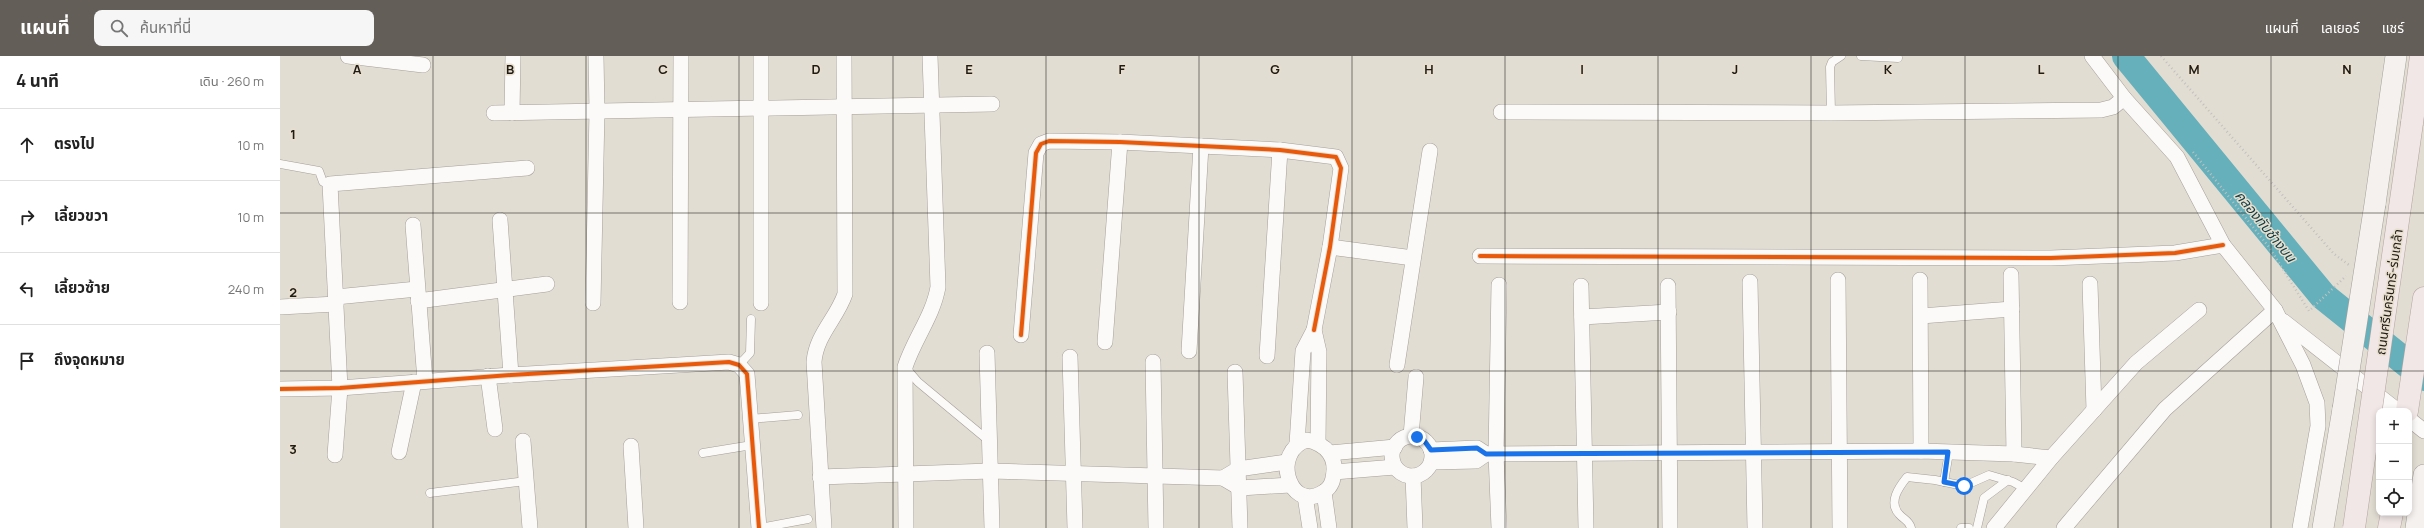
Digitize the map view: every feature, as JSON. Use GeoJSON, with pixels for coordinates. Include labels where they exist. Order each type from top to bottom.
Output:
{"type":"FeatureCollection","features":[{"type":"Feature","properties":{"kind":"main road","name":"ถนนศรีนครินทร์-ร่มเกล้า"},"geometry":{"type":"LineString","coordinates":[[2324,528],[2396,56]]}},
{"type":"Feature","properties":{"kind":"main road","name":"ถนนศรีนครินทร์-ร่มเกล้า"},"geometry":{"type":"LineString","coordinates":[[2354,528],[2421,56]]}},
{"type":"Feature","properties":{"kind":"main road"},"geometry":{"type":"LineString","coordinates":[[2407,408],[2424,298]]}},
{"type":"Feature","properties":{"kind":"main road"},"geometry":{"type":"LineString","coordinates":[[2416,528],[2424,476]]}},
{"type":"Feature","properties":{"kind":"main road"},"geometry":{"type":"LineString","coordinates":[[2389,528],[2391,516]]}},
{"type":"Feature","properties":{"kind":"street"},"geometry":{"type":"LineString","coordinates":[[348,56],[422,65]]}},
{"type":"Feature","properties":{"kind":"street"},"geometry":{"type":"LineString","coordinates":[[512,113],[513,56]]}},
{"type":"Feature","properties":{"kind":"street"},"geometry":{"type":"LineString","coordinates":[[593,303],[597,111],[596,56]]}},
{"type":"Feature","properties":{"kind":"street"},"geometry":{"type":"LineString","coordinates":[[680,302],[681,56]]}},
{"type":"Feature","properties":{"kind":"street"},"geometry":{"type":"LineString","coordinates":[[761,56],[761,303]]}},
{"type":"Feature","properties":{"kind":"street"},"geometry":{"type":"LineString","coordinates":[[824,528],[820,477],[815,349],[820,338],[837,314],[845,294],[844,56]]}},
{"type":"Feature","properties":{"kind":"street"},"geometry":{"type":"LineString","coordinates":[[906,528],[904,474],[905,367],[910,350],[935,302],[938,287],[930,56]]}},
{"type":"Feature","properties":{"kind":"street"},"geometry":{"type":"LineString","coordinates":[[2092,56],[2124,98],[2177,157],[2223,246],[2278,315],[2303,365],[2317,403],[2318,426],[2300,528]]}},
{"type":"Feature","properties":{"kind":"street"},"geometry":{"type":"LineString","coordinates":[[1501,112],[1831,113],[2101,110],[2113,107],[2124,98]]}},
{"type":"Feature","properties":{"kind":"street"},"geometry":{"type":"LineString","coordinates":[[494,113],[992,104]]}},
{"type":"Feature","properties":{"kind":"street"},"geometry":{"type":"LineString","coordinates":[[1021,335],[1036,153],[1041,144],[1050,140],[1120,142],[1280,150],[1334,156],[1339,161],[1340,168],[1330,247],[1314,330],[1303,351],[1297,444]]}},
{"type":"Feature","properties":{"kind":"street"},"geometry":{"type":"LineString","coordinates":[[1105,342],[1120,142]]}},
{"type":"Feature","properties":{"kind":"street"},"geometry":{"type":"LineString","coordinates":[[1189,351],[1201,146]]}},
{"type":"Feature","properties":{"kind":"street"},"geometry":{"type":"LineString","coordinates":[[1267,356],[1280,150]]}},
{"type":"Feature","properties":{"kind":"street"},"geometry":{"type":"LineString","coordinates":[[1397,365],[1430,151]]}},
{"type":"Feature","properties":{"kind":"street"},"geometry":{"type":"LineString","coordinates":[[335,455],[340,388],[330,184],[527,168]]}},
{"type":"Feature","properties":{"kind":"street"},"geometry":{"type":"LineString","coordinates":[[500,220],[511,375]]}},
{"type":"Feature","properties":{"kind":"street"},"geometry":{"type":"LineString","coordinates":[[399,452],[420,382],[413,225]]}},
{"type":"Feature","properties":{"kind":"street"},"geometry":{"type":"LineString","coordinates":[[1480,256],[2052,258],[2175,253],[2223,246]]}},
{"type":"Feature","properties":{"kind":"street"},"geometry":{"type":"LineString","coordinates":[[1330,247],[1413,258]]}},
{"type":"Feature","properties":{"kind":"street"},"geometry":{"type":"LineString","coordinates":[[2011,276],[2014,454]]}},
{"type":"Feature","properties":{"kind":"street"},"geometry":{"type":"LineString","coordinates":[[1838,280],[1840,528]]}},
{"type":"Feature","properties":{"kind":"street"},"geometry":{"type":"LineString","coordinates":[[1920,280],[1921,451]]}},
{"type":"Feature","properties":{"kind":"street"},"geometry":{"type":"LineString","coordinates":[[1750,282],[1755,528]]}},
{"type":"Feature","properties":{"kind":"street"},"geometry":{"type":"LineString","coordinates":[[280,307],[417,295],[504,291],[547,284]]}},
{"type":"Feature","properties":{"kind":"street"},"geometry":{"type":"LineString","coordinates":[[2090,284],[2094,410]]}},
{"type":"Feature","properties":{"kind":"street"},"geometry":{"type":"LineString","coordinates":[[1498,285],[1491,454],[1498,528]]}},
{"type":"Feature","properties":{"kind":"street"},"geometry":{"type":"LineString","coordinates":[[1581,286],[1586,528]]}},
{"type":"Feature","properties":{"kind":"street"},"geometry":{"type":"LineString","coordinates":[[1668,286],[1670,528]]}},
{"type":"Feature","properties":{"kind":"street"},"geometry":{"type":"LineString","coordinates":[[1920,316],[2012,309]]}},
{"type":"Feature","properties":{"kind":"street"},"geometry":{"type":"LineString","coordinates":[[1994,528],[2051,458],[2136,363],[2199,310]]}},
{"type":"Feature","properties":{"kind":"street"},"geometry":{"type":"LineString","coordinates":[[1582,317],[1669,312]]}},
{"type":"Feature","properties":{"kind":"street"},"geometry":{"type":"LineString","coordinates":[[2278,315],[2394,408]]}},
{"type":"Feature","properties":{"kind":"street"},"geometry":{"type":"LineString","coordinates":[[2064,528],[2165,408],[2278,315]]}},
{"type":"Feature","properties":{"kind":"street"},"geometry":{"type":"LineString","coordinates":[[1314,330],[1319,352],[1318,442]]}},
{"type":"Feature","properties":{"kind":"street"},"geometry":{"type":"LineString","coordinates":[[987,353],[992,528]]}},
{"type":"Feature","properties":{"kind":"street"},"geometry":{"type":"LineString","coordinates":[[1070,357],[1075,528]]}},
{"type":"Feature","properties":{"kind":"street"},"geometry":{"type":"LineString","coordinates":[[280,389],[340,388],[488,376],[729,362],[739,365],[747,374],[759,528]]}},
{"type":"Feature","properties":{"kind":"street"},"geometry":{"type":"LineString","coordinates":[[1153,362],[1156,528]]}},
{"type":"Feature","properties":{"kind":"street"},"geometry":{"type":"LineString","coordinates":[[1235,372],[1240,488],[1240,528]]}},
{"type":"Feature","properties":{"kind":"street"},"geometry":{"type":"LineString","coordinates":[[488,376],[496,429]]}},
{"type":"Feature","properties":{"kind":"street"},"geometry":{"type":"LineString","coordinates":[[1411,436],[1416,377]]}},
{"type":"Feature","properties":{"kind":"street"},"geometry":{"type":"LineString","coordinates":[[2412,421],[2424,431]]}},
{"type":"Feature","properties":{"kind":"street"},"geometry":{"type":"LineString","coordinates":[[1395,467],[1392,454],[1395,447],[1404,438],[1411,436],[1423,439],[1432,456]]}},
{"type":"Feature","properties":{"kind":"street"},"geometry":{"type":"LineString","coordinates":[[1307,440],[1318,442],[1330,453],[1334,472],[1329,487],[1324,492],[1316,496],[1305,496],[1297,493],[1290,485],[1287,462],[1290,452],[1297,444],[1307,440]]}},
{"type":"Feature","properties":{"kind":"street"},"geometry":{"type":"LineString","coordinates":[[523,441],[530,528]]}},
{"type":"Feature","properties":{"kind":"street"},"geometry":{"type":"LineString","coordinates":[[631,446],[636,528]]}},
{"type":"Feature","properties":{"kind":"street"},"geometry":{"type":"LineString","coordinates":[[1330,453],[1395,447]]}},
{"type":"Feature","properties":{"kind":"street"},"geometry":{"type":"LineString","coordinates":[[1432,456],[1477,448],[1491,454],[1921,451],[2014,454],[2051,458]]}},
{"type":"Feature","properties":{"kind":"street"},"geometry":{"type":"LineString","coordinates":[[1334,472],[1395,467],[1406,475],[1413,476],[1424,472],[1432,456]]}},
{"type":"Feature","properties":{"kind":"street"},"geometry":{"type":"LineString","coordinates":[[1223,478],[1238,469],[1287,462]]}},
{"type":"Feature","properties":{"kind":"street"},"geometry":{"type":"LineString","coordinates":[[820,477],[990,471],[1074,475],[1223,478],[1240,488],[1290,485]]}},
{"type":"Feature","properties":{"kind":"street"},"geometry":{"type":"LineString","coordinates":[[1413,476],[1415,528]]}},
{"type":"Feature","properties":{"kind":"street"},"geometry":{"type":"LineString","coordinates":[[1324,492],[1329,528]]}},
{"type":"Feature","properties":{"kind":"street"},"geometry":{"type":"LineString","coordinates":[[1305,496],[1310,528]]}},
{"type":"Feature","properties":{"kind":"lane"},"geometry":{"type":"LineString","coordinates":[[1831,113],[1830,67],[1832,62],[1841,56]]}},
{"type":"Feature","properties":{"kind":"lane"},"geometry":{"type":"LineString","coordinates":[[1861,56],[1898,58]]}},
{"type":"Feature","properties":{"kind":"lane"},"geometry":{"type":"LineString","coordinates":[[280,164],[319,171],[323,182],[330,184]]}},
{"type":"Feature","properties":{"kind":"lane"},"geometry":{"type":"LineString","coordinates":[[739,365],[750,353],[751,319]]}},
{"type":"Feature","properties":{"kind":"lane"},"geometry":{"type":"LineString","coordinates":[[905,367],[918,382],[989,441]]}},
{"type":"Feature","properties":{"kind":"lane"},"geometry":{"type":"LineString","coordinates":[[750,419],[798,415]]}},
{"type":"Feature","properties":{"kind":"lane"},"geometry":{"type":"LineString","coordinates":[[703,453],[752,445]]}},
{"type":"Feature","properties":{"kind":"lane"},"geometry":{"type":"LineString","coordinates":[[1944,482],[1948,452]]}},
{"type":"Feature","properties":{"kind":"lane"},"geometry":{"type":"LineString","coordinates":[[1911,528],[1908,521],[1899,514],[1894,500],[1899,486],[1907,477],[1964,486],[1989,475],[2008,480],[2026,489]]}},
{"type":"Feature","properties":{"kind":"lane"},"geometry":{"type":"LineString","coordinates":[[1977,528],[1984,498],[2008,480]]}},
{"type":"Feature","properties":{"kind":"lane"},"geometry":{"type":"LineString","coordinates":[[430,493],[526,481]]}},
{"type":"Feature","properties":{"kind":"lane"},"geometry":{"type":"LineString","coordinates":[[759,528],[808,520]]}},
{"type":"Feature","properties":{"kind":"lane"},"geometry":{"type":"LineString","coordinates":[[1961,528],[1969,528]]}},
{"type":"Feature","properties":{"kind":"path"},"geometry":{"type":"LineString","coordinates":[[2161,56],[2334,254],[2354,269]]}},
{"type":"Feature","properties":{"kind":"path"},"geometry":{"type":"LineString","coordinates":[[2190,149],[2269,247],[2309,311],[2348,274]]}},
{"type":"Feature","properties":{"kind":"waterway","name":"คลองทับช้างบน"},"geometry":{"type":"LineString","coordinates":[[2126,56],[2323,296],[2424,377]]}},
{"type":"Feature","properties":{"kind":"cycle path"},"geometry":{"type":"LineString","coordinates":[[1021,335],[1036,153],[1041,144],[1049,141],[1120,142],[1280,150],[1336,157],[1341,168],[1330,247],[1314,330]]}},
{"type":"Feature","properties":{"kind":"cycle path"},"geometry":{"type":"LineString","coordinates":[[1480,256],[2051,258],[2175,253],[2223,245]]}},
{"type":"Feature","properties":{"kind":"cycle path"},"geometry":{"type":"LineString","coordinates":[[280,389],[340,388],[511,375],[729,362],[739,365],[747,374],[759,528]]}},
{"type":"Feature","properties":{"kind":"route"},"geometry":{"type":"LineString","coordinates":[[1417,437],[1423,439],[1431,450],[1477,448],[1486,454],[1948,452],[1944,482],[1964,486]]}}]}
